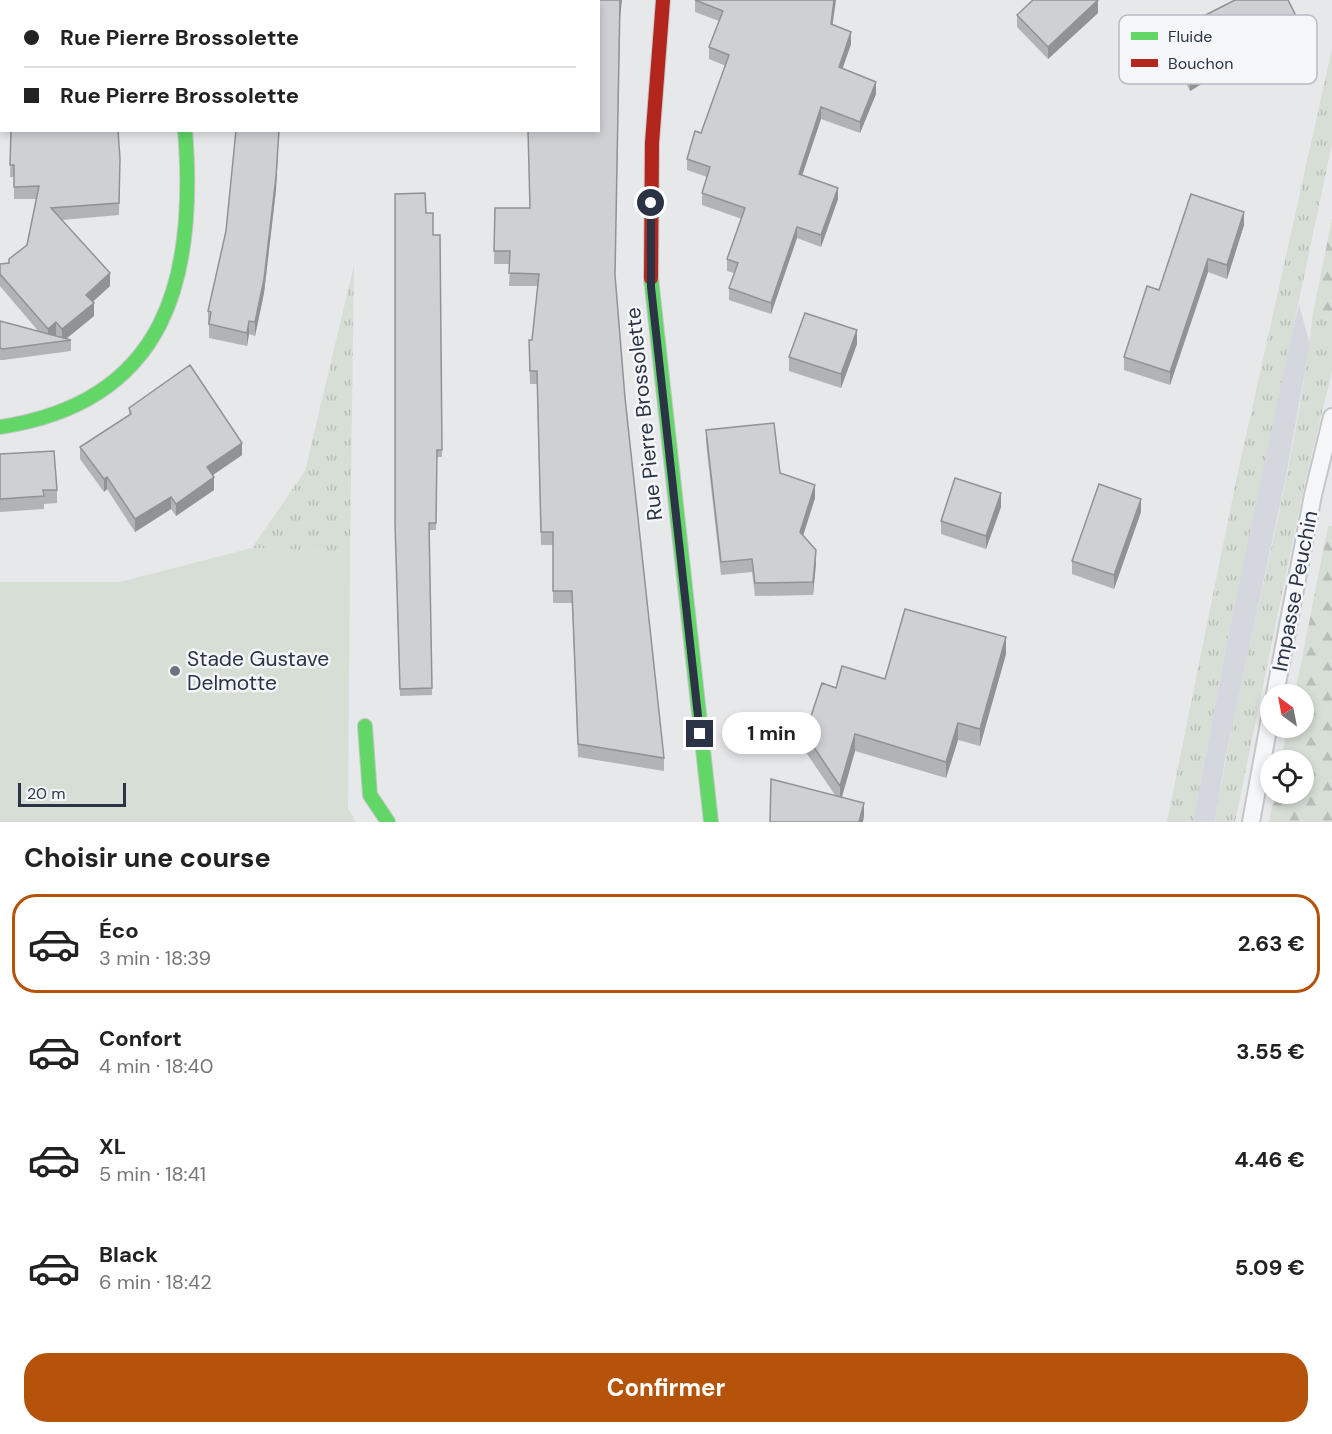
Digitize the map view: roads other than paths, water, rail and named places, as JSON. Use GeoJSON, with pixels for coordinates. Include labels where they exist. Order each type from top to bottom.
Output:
{"type":"FeatureCollection","features":[{"type":"Feature","properties":{"kind":"main road","name":"Rue Pierre Brossolette"},"geometry":{"type":"LineString","coordinates":[[663,0],[658,51],[650,213],[651,287],[711,822]]}},
{"type":"Feature","properties":{"kind":"main road"},"geometry":{"type":"LineString","coordinates":[[0,427],[38,422],[75,409],[124,374],[148,346],[175,291],[184,244],[188,201],[185,132]]}},
{"type":"Feature","properties":{"kind":"main road"},"geometry":{"type":"LineString","coordinates":[[364,726],[370,795],[388,822]]}},
{"type":"Feature","properties":{"kind":"lane","name":"Impasse Peuchin"},"geometry":{"type":"LineString","coordinates":[[1277,684],[1313,495],[1332,417]]}},
{"type":"Feature","properties":{"kind":"lane"},"geometry":{"type":"LineString","coordinates":[[1251,822],[1266,738]]}},
{"type":"Feature","properties":{"kind":"place","name":"Stade Gustave Delmotte"},"geometry":{"type":"Point","coordinates":[175,671]}}]}
